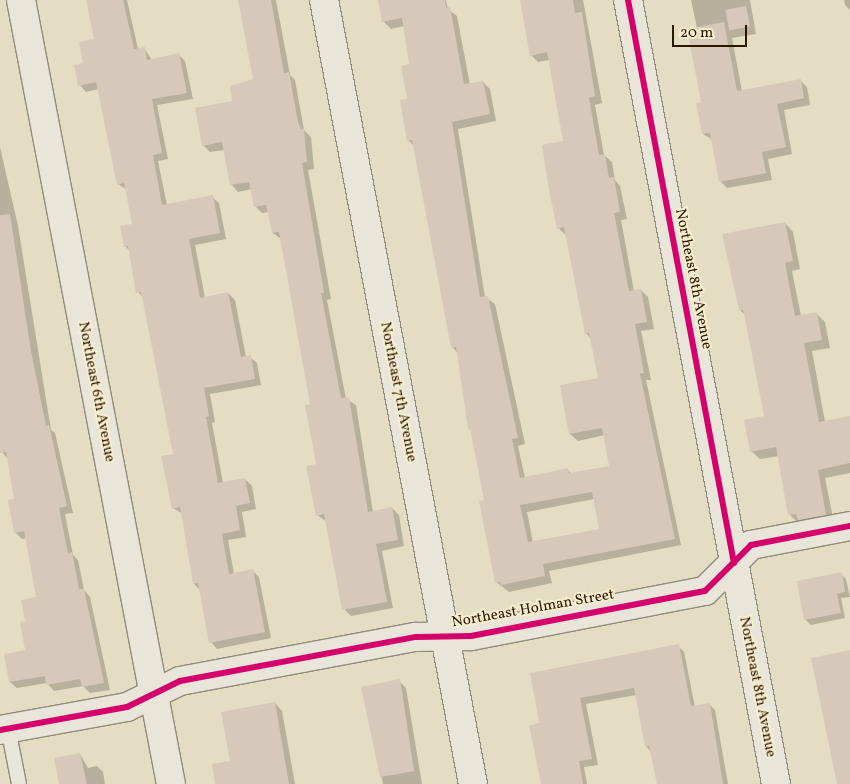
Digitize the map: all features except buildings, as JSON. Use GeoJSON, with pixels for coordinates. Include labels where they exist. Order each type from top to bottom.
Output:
{"type":"FeatureCollection","features":[{"type":"Feature","properties":{"kind":"street","name":"Northeast 6th Avenue"},"geometry":{"type":"LineString","coordinates":[[21,0],[171,784]]}},
{"type":"Feature","properties":{"kind":"street","name":"Northeast 7th Avenue"},"geometry":{"type":"LineString","coordinates":[[324,0],[473,784]]}},
{"type":"Feature","properties":{"kind":"street","name":"Northeast 8th Avenue"},"geometry":{"type":"LineString","coordinates":[[628,0],[776,784]]}},
{"type":"Feature","properties":{"kind":"street","name":"Northeast Holman Street"},"geometry":{"type":"LineString","coordinates":[[4,729],[127,706],[180,681],[416,637],[471,636],[706,591],[751,545],[850,526]]}},
{"type":"Feature","properties":{"kind":"lane"},"geometry":{"type":"LineString","coordinates":[[4,729],[19,784]]}},
{"type":"Feature","properties":{"kind":"cycle path"},"geometry":{"type":"LineString","coordinates":[[628,0],[734,563]]}},
{"type":"Feature","properties":{"kind":"cycle path"},"geometry":{"type":"LineString","coordinates":[[0,730],[127,707],[180,681],[416,637],[471,636],[705,591],[751,545],[850,526]]}}]}
